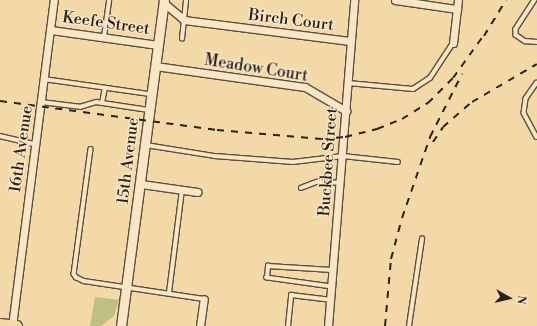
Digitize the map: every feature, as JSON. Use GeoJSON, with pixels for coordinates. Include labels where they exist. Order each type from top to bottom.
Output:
{"type":"FeatureCollection","features":[{"type":"Feature","properties":{"kind":"main road","name":"15th Avenue"},"geometry":{"type":"LineString","coordinates":[[121,326],[141,184],[149,110],[164,1]]}},
{"type":"Feature","properties":{"kind":"main road"},"geometry":{"type":"LineString","coordinates":[[0,324],[13,326]]}},
{"type":"Feature","properties":{"kind":"street","name":"16th Avenue"},"geometry":{"type":"LineString","coordinates":[[13,326],[54,0]]}},
{"type":"Feature","properties":{"kind":"street","name":"Buckbee Street"},"geometry":{"type":"LineString","coordinates":[[328,326],[341,183],[354,0]]}},
{"type":"Feature","properties":{"kind":"street"},"geometry":{"type":"LineString","coordinates":[[395,0],[457,9]]}},
{"type":"Feature","properties":{"kind":"street"},"geometry":{"type":"LineString","coordinates":[[453,43],[458,0]]}},
{"type":"Feature","properties":{"kind":"street"},"geometry":{"type":"LineString","coordinates":[[164,1],[184,20]]}},
{"type":"Feature","properties":{"kind":"street","name":"Birch Court"},"geometry":{"type":"LineString","coordinates":[[184,20],[350,41]]}},
{"type":"Feature","properties":{"kind":"street","name":"Keefe Street"},"geometry":{"type":"LineString","coordinates":[[50,30],[158,45]]}},
{"type":"Feature","properties":{"kind":"street","name":"Meadow Court"},"geometry":{"type":"LineString","coordinates":[[155,66],[305,87],[346,111]]}},
{"type":"Feature","properties":{"kind":"street"},"geometry":{"type":"LineString","coordinates":[[141,184],[198,192]]}},
{"type":"Feature","properties":{"kind":"street"},"geometry":{"type":"LineString","coordinates":[[200,326],[204,299]]}},
{"type":"Feature","properties":{"kind":"lane"},"geometry":{"type":"LineString","coordinates":[[104,37],[109,0]]}},
{"type":"Feature","properties":{"kind":"lane"},"geometry":{"type":"LineString","coordinates":[[182,39],[186,0]]}},
{"type":"Feature","properties":{"kind":"lane"},"geometry":{"type":"LineString","coordinates":[[535,0],[516,29],[516,35],[525,40],[537,42]]}},
{"type":"Feature","properties":{"kind":"lane"},"geometry":{"type":"LineString","coordinates":[[348,83],[413,89],[430,78],[453,43]]}},
{"type":"Feature","properties":{"kind":"lane"},"geometry":{"type":"LineString","coordinates":[[44,79],[151,95]]}},
{"type":"Feature","properties":{"kind":"lane"},"geometry":{"type":"LineString","coordinates":[[537,83],[526,99],[524,113],[537,137]]}},
{"type":"Feature","properties":{"kind":"lane"},"geometry":{"type":"LineString","coordinates":[[102,103],[105,88]]}},
{"type":"Feature","properties":{"kind":"lane"},"geometry":{"type":"LineString","coordinates":[[41,102],[80,107],[96,102],[149,110]]}},
{"type":"Feature","properties":{"kind":"lane"},"geometry":{"type":"LineString","coordinates":[[0,136],[36,144]]}},
{"type":"Feature","properties":{"kind":"lane"},"geometry":{"type":"LineString","coordinates":[[145,145],[215,156],[293,162],[343,156],[398,162]]}},
{"type":"Feature","properties":{"kind":"lane"},"geometry":{"type":"LineString","coordinates":[[91,149],[74,274],[84,281],[204,299]]}},
{"type":"Feature","properties":{"kind":"lane"},"geometry":{"type":"LineString","coordinates":[[301,188],[317,182],[341,183]]}},
{"type":"Feature","properties":{"kind":"lane"},"geometry":{"type":"LineString","coordinates":[[169,293],[182,190]]}},
{"type":"Feature","properties":{"kind":"lane"},"geometry":{"type":"LineString","coordinates":[[409,326],[422,239]]}},
{"type":"Feature","properties":{"kind":"lane"},"geometry":{"type":"LineString","coordinates":[[332,287],[267,278],[268,266],[333,270]]}},
{"type":"Feature","properties":{"kind":"lane"},"geometry":{"type":"LineString","coordinates":[[288,326],[291,295],[330,300]]}},
{"type":"Feature","properties":{"kind":"shaded area"},"geometry":{"type":"Polygon","coordinates":[[[95,297],[119,300],[114,316],[101,326],[90,326],[95,297]]]}},
{"type":"Feature","properties":{"kind":"railway"},"geometry":{"type":"LineString","coordinates":[[484,36],[506,0]]}},
{"type":"Feature","properties":{"kind":"railway"},"geometry":{"type":"LineString","coordinates":[[0,101],[217,130],[322,139],[345,137],[377,129],[402,119],[428,103],[453,78],[486,32]]}},
{"type":"Feature","properties":{"kind":"railway"},"geometry":{"type":"LineString","coordinates":[[433,142],[443,127],[472,102],[537,64]]}},
{"type":"Feature","properties":{"kind":"railway"},"geometry":{"type":"LineString","coordinates":[[385,326],[391,259],[402,218],[430,137],[462,74]]}}]}
